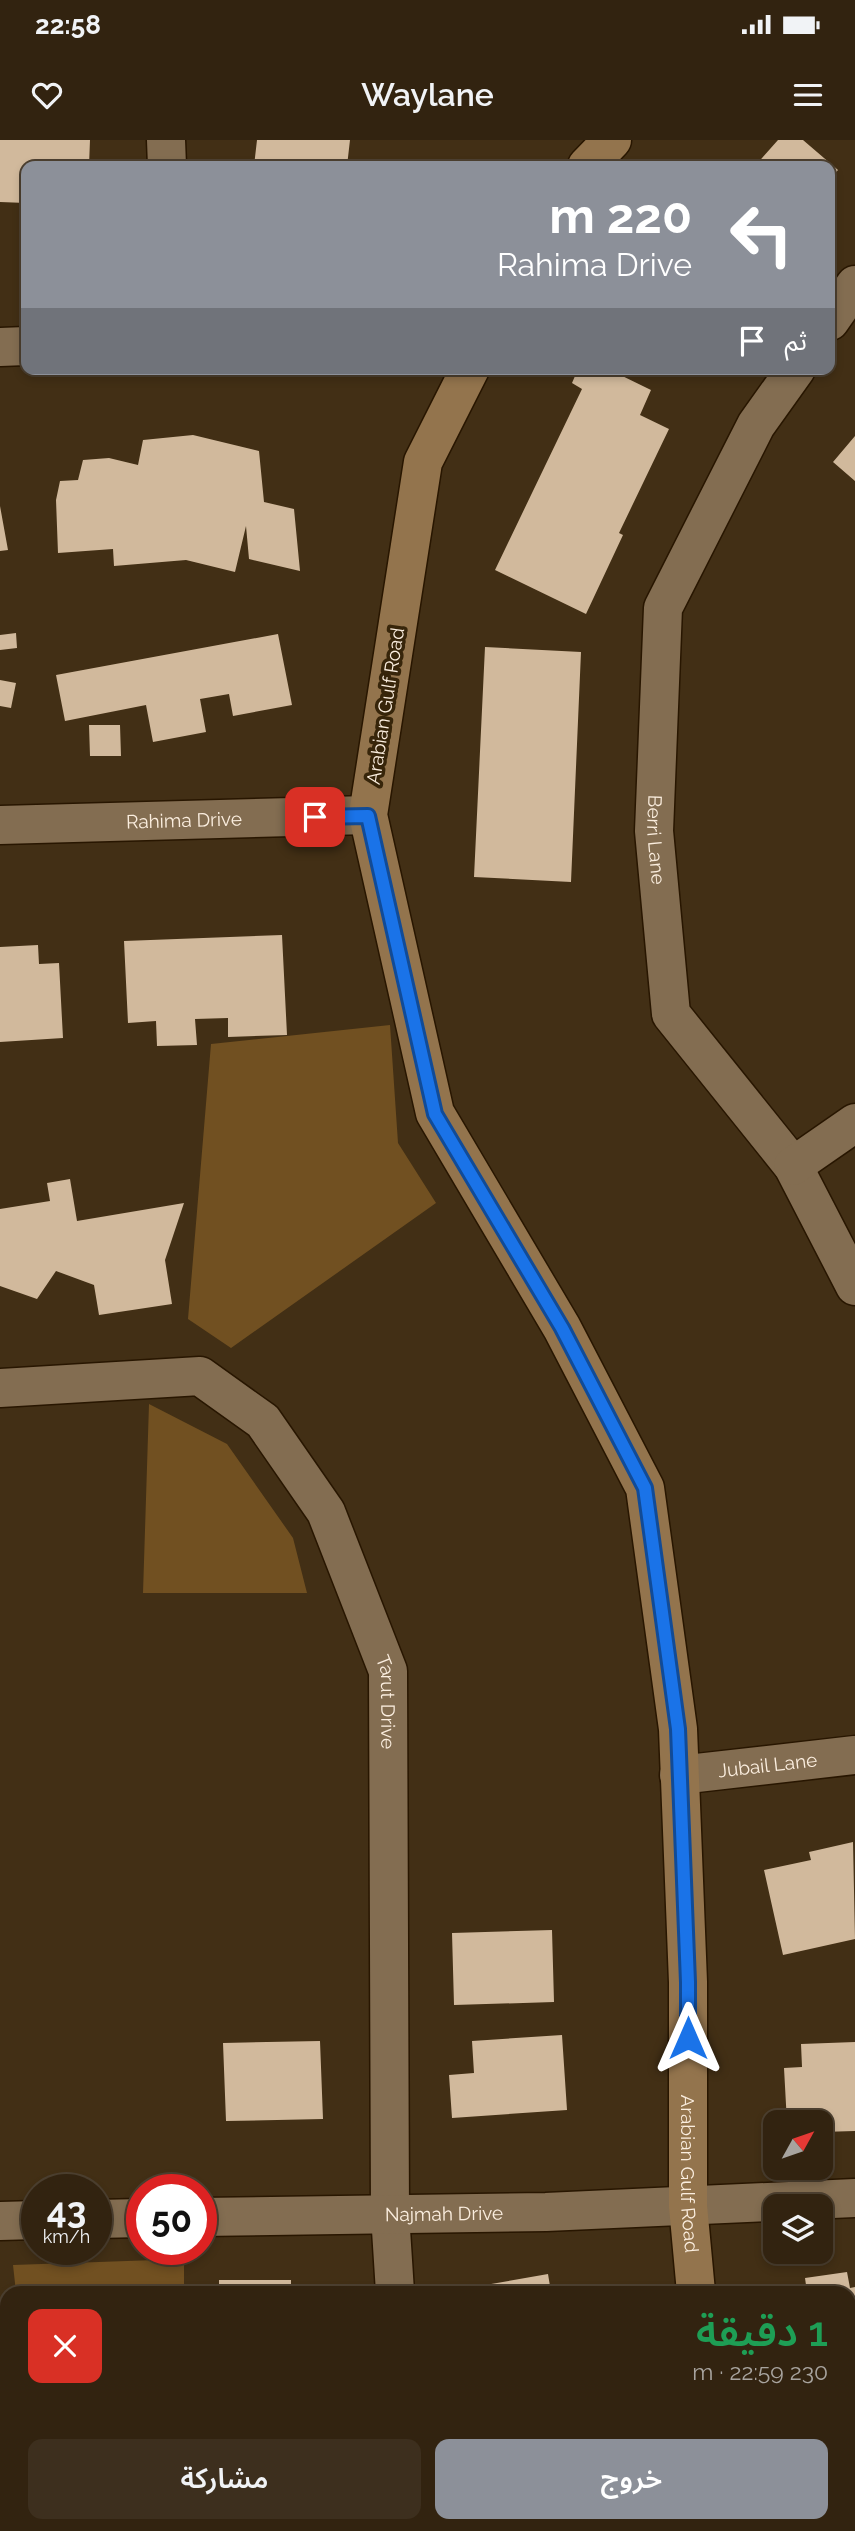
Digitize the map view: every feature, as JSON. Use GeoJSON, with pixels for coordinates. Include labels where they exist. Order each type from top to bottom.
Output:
{"type":"FeatureCollection","features":[{"type":"Feature","properties":{"kind":"main road"},"geometry":{"type":"LineString","coordinates":[[592,161],[612,140]]}},
{"type":"Feature","properties":{"kind":"main road","name":"Arabian Gulf Road"},"geometry":{"type":"LineString","coordinates":[[467,375],[423,462],[368,816],[435,1114],[562,1328],[645,1488],[678,1729],[688,1982],[688,2206],[695,2286]]}},
{"type":"Feature","properties":{"kind":"street"},"geometry":{"type":"LineString","coordinates":[[166,140],[167,161]]}},
{"type":"Feature","properties":{"kind":"street"},"geometry":{"type":"LineString","coordinates":[[835,314],[855,285]]}},
{"type":"Feature","properties":{"kind":"street"},"geometry":{"type":"LineString","coordinates":[[0,346],[21,345]]}},
{"type":"Feature","properties":{"kind":"street","name":"Berri Lane"},"geometry":{"type":"LineString","coordinates":[[792,375],[756,425],[663,608],[654,831],[671,1014],[793,1166],[855,1286]]}},
{"type":"Feature","properties":{"kind":"street","name":"Rahima Drive"},"geometry":{"type":"LineString","coordinates":[[0,825],[368,816]]}},
{"type":"Feature","properties":{"kind":"street"},"geometry":{"type":"LineString","coordinates":[[793,1166],[855,1123]]}},
{"type":"Feature","properties":{"kind":"street","name":"Tarut Drive"},"geometry":{"type":"LineString","coordinates":[[0,1388],[200,1376],[263,1421],[326,1512],[388,1671],[390,2214],[395,2286]]}},
{"type":"Feature","properties":{"kind":"street","name":"Jubail Lane"},"geometry":{"type":"LineString","coordinates":[[679,1775],[855,1755]]}},
{"type":"Feature","properties":{"kind":"street","name":"Najmah Drive"},"geometry":{"type":"LineString","coordinates":[[217,2217],[688,2206],[855,2198]]}},
{"type":"Feature","properties":{"kind":"street"},"geometry":{"type":"LineString","coordinates":[[0,2221],[21,2220]]}},
{"type":"Feature","properties":{"kind":"shaded area"},"geometry":{"type":"Polygon","coordinates":[[[390,1025],[398,1143],[436,1203],[231,1348],[188,1319],[211,1044],[390,1025]]]}},
{"type":"Feature","properties":{"kind":"shaded area"},"geometry":{"type":"Polygon","coordinates":[[[149,1404],[227,1444],[293,1538],[307,1593],[143,1593],[149,1404]]]}},
{"type":"Feature","properties":{"kind":"shaded area"},"geometry":{"type":"Polygon","coordinates":[[[126,2261],[126,2265],[184,2265],[184,2286],[15,2286],[13,2265],[112,2265],[112,2262],[126,2261]]]}},
{"type":"Feature","properties":{"kind":"building"},"geometry":{"type":"Polygon","coordinates":[[[0,140],[90,140],[89,161],[21,161],[21,203],[0,202],[0,140]]]}},
{"type":"Feature","properties":{"kind":"building"},"geometry":{"type":"Polygon","coordinates":[[[257,140],[350,140],[348,161],[255,161],[257,140]]]}},
{"type":"Feature","properties":{"kind":"building"},"geometry":{"type":"Polygon","coordinates":[[[778,140],[803,140],[828,161],[759,161],[778,140]]]}},
{"type":"Feature","properties":{"kind":"building"},"geometry":{"type":"Polygon","coordinates":[[[575,375],[620,375],[651,390],[640,415],[669,429],[619,533],[623,535],[586,614],[495,570],[582,389],[572,383],[575,375]]]}},
{"type":"Feature","properties":{"kind":"building"},"geometry":{"type":"Polygon","coordinates":[[[193,435],[259,451],[264,502],[294,509],[300,571],[249,559],[246,526],[235,572],[186,560],[114,566],[113,549],[58,553],[56,500],[60,481],[78,480],[83,460],[109,458],[138,465],[143,440],[193,435]]]}},
{"type":"Feature","properties":{"kind":"building"},"geometry":{"type":"Polygon","coordinates":[[[855,436],[855,481],[833,462],[855,436]]]}},
{"type":"Feature","properties":{"kind":"building"},"geometry":{"type":"Polygon","coordinates":[[[0,506],[8,550],[0,551],[0,506]]]}},
{"type":"Feature","properties":{"kind":"building"},"geometry":{"type":"Polygon","coordinates":[[[16,633],[17,648],[0,650],[0,635],[16,633]]]}},
{"type":"Feature","properties":{"kind":"building"},"geometry":{"type":"Polygon","coordinates":[[[278,634],[292,705],[233,716],[229,694],[200,699],[206,732],[153,742],[146,705],[65,721],[56,675],[278,634]]]}},
{"type":"Feature","properties":{"kind":"building"},"geometry":{"type":"Polygon","coordinates":[[[485,647],[581,652],[571,882],[474,877],[485,647]]]}},
{"type":"Feature","properties":{"kind":"building"},"geometry":{"type":"Polygon","coordinates":[[[0,680],[16,683],[11,708],[0,706],[0,680]]]}},
{"type":"Feature","properties":{"kind":"building"},"geometry":{"type":"Polygon","coordinates":[[[89,725],[120,725],[121,756],[90,756],[89,725]]]}},
{"type":"Feature","properties":{"kind":"building"},"geometry":{"type":"Polygon","coordinates":[[[282,935],[287,1035],[228,1037],[228,1018],[195,1019],[197,1045],[157,1046],[156,1021],[128,1023],[124,941],[282,935]]]}},
{"type":"Feature","properties":{"kind":"building"},"geometry":{"type":"Polygon","coordinates":[[[38,945],[39,964],[59,963],[63,1038],[0,1042],[0,947],[38,945]]]}},
{"type":"Feature","properties":{"kind":"building"},"geometry":{"type":"Polygon","coordinates":[[[70,1179],[77,1221],[184,1203],[165,1260],[172,1304],[99,1315],[94,1285],[56,1271],[37,1299],[0,1286],[0,1209],[50,1201],[47,1183],[70,1179]]]}},
{"type":"Feature","properties":{"kind":"building"},"geometry":{"type":"Polygon","coordinates":[[[853,1842],[855,1939],[783,1955],[764,1870],[811,1860],[809,1852],[853,1842]]]}},
{"type":"Feature","properties":{"kind":"building"},"geometry":{"type":"Polygon","coordinates":[[[552,1930],[554,2002],[454,2005],[452,1933],[552,1930]]]}},
{"type":"Feature","properties":{"kind":"building"},"geometry":{"type":"Polygon","coordinates":[[[562,2035],[567,2110],[452,2118],[449,2075],[474,2073],[472,2041],[562,2035]]]}},
{"type":"Feature","properties":{"kind":"building"},"geometry":{"type":"Polygon","coordinates":[[[320,2041],[323,2119],[226,2121],[223,2043],[320,2041]]]}},
{"type":"Feature","properties":{"kind":"building"},"geometry":{"type":"Polygon","coordinates":[[[855,2042],[855,2131],[833,2132],[833,2110],[786,2110],[784,2068],[802,2067],[801,2044],[855,2042]]]}},
{"type":"Feature","properties":{"kind":"building"},"geometry":{"type":"Polygon","coordinates":[[[847,2272],[850,2286],[806,2286],[805,2278],[847,2272]]]}},
{"type":"Feature","properties":{"kind":"building"},"geometry":{"type":"Polygon","coordinates":[[[548,2274],[550,2286],[479,2286],[548,2274]]]}},
{"type":"Feature","properties":{"kind":"building"},"geometry":{"type":"Polygon","coordinates":[[[219,2280],[291,2280],[291,2286],[219,2286],[219,2280]]]}},
{"type":"Feature","properties":{"kind":"route"},"geometry":{"type":"LineString","coordinates":[[315,817],[368,816],[435,1114],[562,1328],[645,1488],[678,1729],[688,2038]]}}]}
